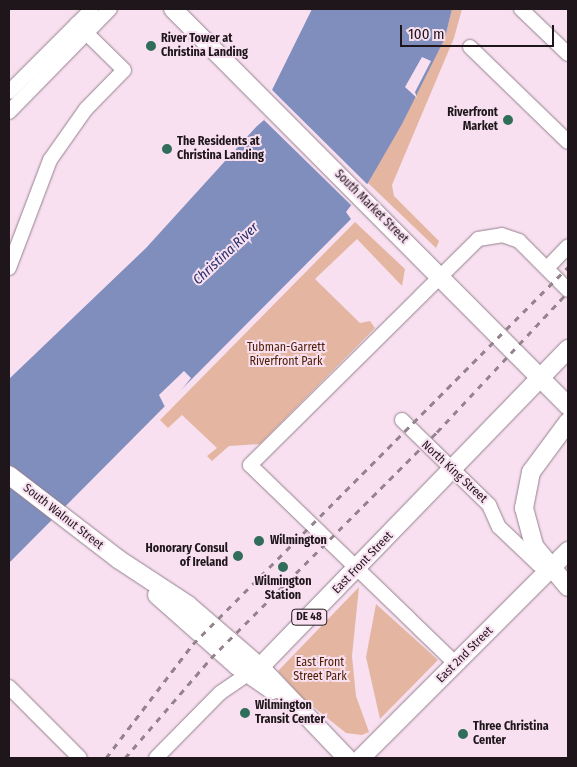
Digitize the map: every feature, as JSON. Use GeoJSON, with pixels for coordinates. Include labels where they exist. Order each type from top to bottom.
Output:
{"type":"FeatureCollection","features":[{"type":"Feature","properties":{"kind":"main road","name":"South Market Street"},"geometry":{"type":"LineString","coordinates":[[172,9],[369,204],[568,406]]}},
{"type":"Feature","properties":{"kind":"main road","name":"DE 48"},"geometry":{"type":"LineString","coordinates":[[540,378],[568,349]]}},
{"type":"Feature","properties":{"kind":"main road","name":"East Front Street"},"geometry":{"type":"LineString","coordinates":[[252,669],[359,567],[540,378]]}},
{"type":"Feature","properties":{"kind":"main road"},"geometry":{"type":"LineString","coordinates":[[551,569],[528,526],[526,490],[542,455],[568,422]]}},
{"type":"Feature","properties":{"kind":"main road","name":"South Walnut Street"},"geometry":{"type":"LineString","coordinates":[[9,475],[196,622],[292,704],[347,758]]}},
{"type":"Feature","properties":{"kind":"main road","name":"East 2nd Street"},"geometry":{"type":"LineString","coordinates":[[361,758],[568,551]]}},
{"type":"Feature","properties":{"kind":"main road","name":"North King Street"},"geometry":{"type":"LineString","coordinates":[[551,569],[568,586]]}},
{"type":"Feature","properties":{"kind":"street"},"geometry":{"type":"LineString","coordinates":[[9,112],[81,29],[92,9]]}},
{"type":"Feature","properties":{"kind":"street"},"geometry":{"type":"LineString","coordinates":[[9,92],[81,29],[110,9]]}},
{"type":"Feature","properties":{"kind":"street"},"geometry":{"type":"LineString","coordinates":[[521,9],[568,54]]}},
{"type":"Feature","properties":{"kind":"street"},"geometry":{"type":"LineString","coordinates":[[9,268],[53,156],[86,109],[124,70],[81,29]]}},
{"type":"Feature","properties":{"kind":"street"},"geometry":{"type":"LineString","coordinates":[[470,47],[568,142]]}},
{"type":"Feature","properties":{"kind":"street"},"geometry":{"type":"LineString","coordinates":[[455,663],[359,567],[250,466],[467,246],[490,235],[519,241],[568,290]]}},
{"type":"Feature","properties":{"kind":"street"},"geometry":{"type":"LineString","coordinates":[[547,268],[568,246]]}},
{"type":"Feature","properties":{"kind":"street","name":"North King Street"},"geometry":{"type":"LineString","coordinates":[[402,420],[489,505],[499,527],[538,564],[551,569]]}},
{"type":"Feature","properties":{"kind":"street","name":"East Front Street"},"geometry":{"type":"LineString","coordinates":[[156,758],[252,669]]}},
{"type":"Feature","properties":{"kind":"street"},"geometry":{"type":"LineString","coordinates":[[9,687],[80,758]]}},
{"type":"Feature","properties":{"kind":"green space"},"geometry":{"type":"Polygon","coordinates":[[[452,9],[462,9],[454,38],[392,185],[394,196],[439,241],[436,248],[368,183],[445,38],[452,9]]]}},
{"type":"Feature","properties":{"kind":"green space","name":"Tubman-Garrett Riverfront Park"},"geometry":{"type":"Polygon","coordinates":[[[355,222],[405,269],[402,286],[357,239],[315,279],[360,323],[370,321],[375,328],[260,444],[229,446],[212,461],[207,456],[217,448],[182,415],[168,428],[160,420],[355,222]]]}},
{"type":"Feature","properties":{"kind":"green space","name":"East Front Street Park"},"geometry":{"type":"Polygon","coordinates":[[[359,587],[352,656],[356,696],[369,732],[362,735],[346,733],[301,697],[278,671],[359,587]]]}},
{"type":"Feature","properties":{"kind":"green space","name":"East Front Street Park"},"geometry":{"type":"Polygon","coordinates":[[[376,604],[438,660],[380,719],[366,657],[376,604]]]}},
{"type":"Feature","properties":{"kind":"water","name":"Christina River"},"geometry":{"type":"Polygon","coordinates":[[[312,9],[452,9],[445,38],[402,124],[368,183],[346,212],[351,219],[9,563],[9,379],[146,248],[257,126],[284,103],[272,90],[312,9]]]}},
{"type":"Feature","properties":{"kind":"pier"},"geometry":{"type":"Polygon","coordinates":[[[422,57],[431,61],[415,92],[417,98],[405,87],[422,57]]]}},
{"type":"Feature","properties":{"kind":"pier"},"geometry":{"type":"Polygon","coordinates":[[[270,88],[369,186],[353,207],[264,120],[281,103],[270,88]]]}},
{"type":"Feature","properties":{"kind":"pier"},"geometry":{"type":"Polygon","coordinates":[[[184,371],[191,378],[166,409],[159,395],[184,371]]]}},
{"type":"Feature","properties":{"kind":"railway"},"geometry":{"type":"LineString","coordinates":[[106,758],[193,644],[568,267]]}},
{"type":"Feature","properties":{"kind":"railway"},"geometry":{"type":"LineString","coordinates":[[125,758],[211,658],[437,432],[568,292]]}},
{"type":"Feature","properties":{"kind":"place","name":"River Tower at Christina Landing"},"geometry":{"type":"Point","coordinates":[151,46]}},
{"type":"Feature","properties":{"kind":"place","name":"Riverfront Market"},"geometry":{"type":"Point","coordinates":[508,120]}},
{"type":"Feature","properties":{"kind":"place","name":"The Residents at Christina Landing"},"geometry":{"type":"Point","coordinates":[167,149]}},
{"type":"Feature","properties":{"kind":"place","name":"Wilmington"},"geometry":{"type":"Point","coordinates":[259,541]}},
{"type":"Feature","properties":{"kind":"place","name":"Honorary Consul of Ireland"},"geometry":{"type":"Point","coordinates":[238,556]}},
{"type":"Feature","properties":{"kind":"place","name":"Wilmington Station"},"geometry":{"type":"Point","coordinates":[283,567]}},
{"type":"Feature","properties":{"kind":"place","name":"Wilmington Transit Center"},"geometry":{"type":"Point","coordinates":[245,713]}},
{"type":"Feature","properties":{"kind":"place","name":"Three Christina Center"},"geometry":{"type":"Point","coordinates":[463,734]}}]}
